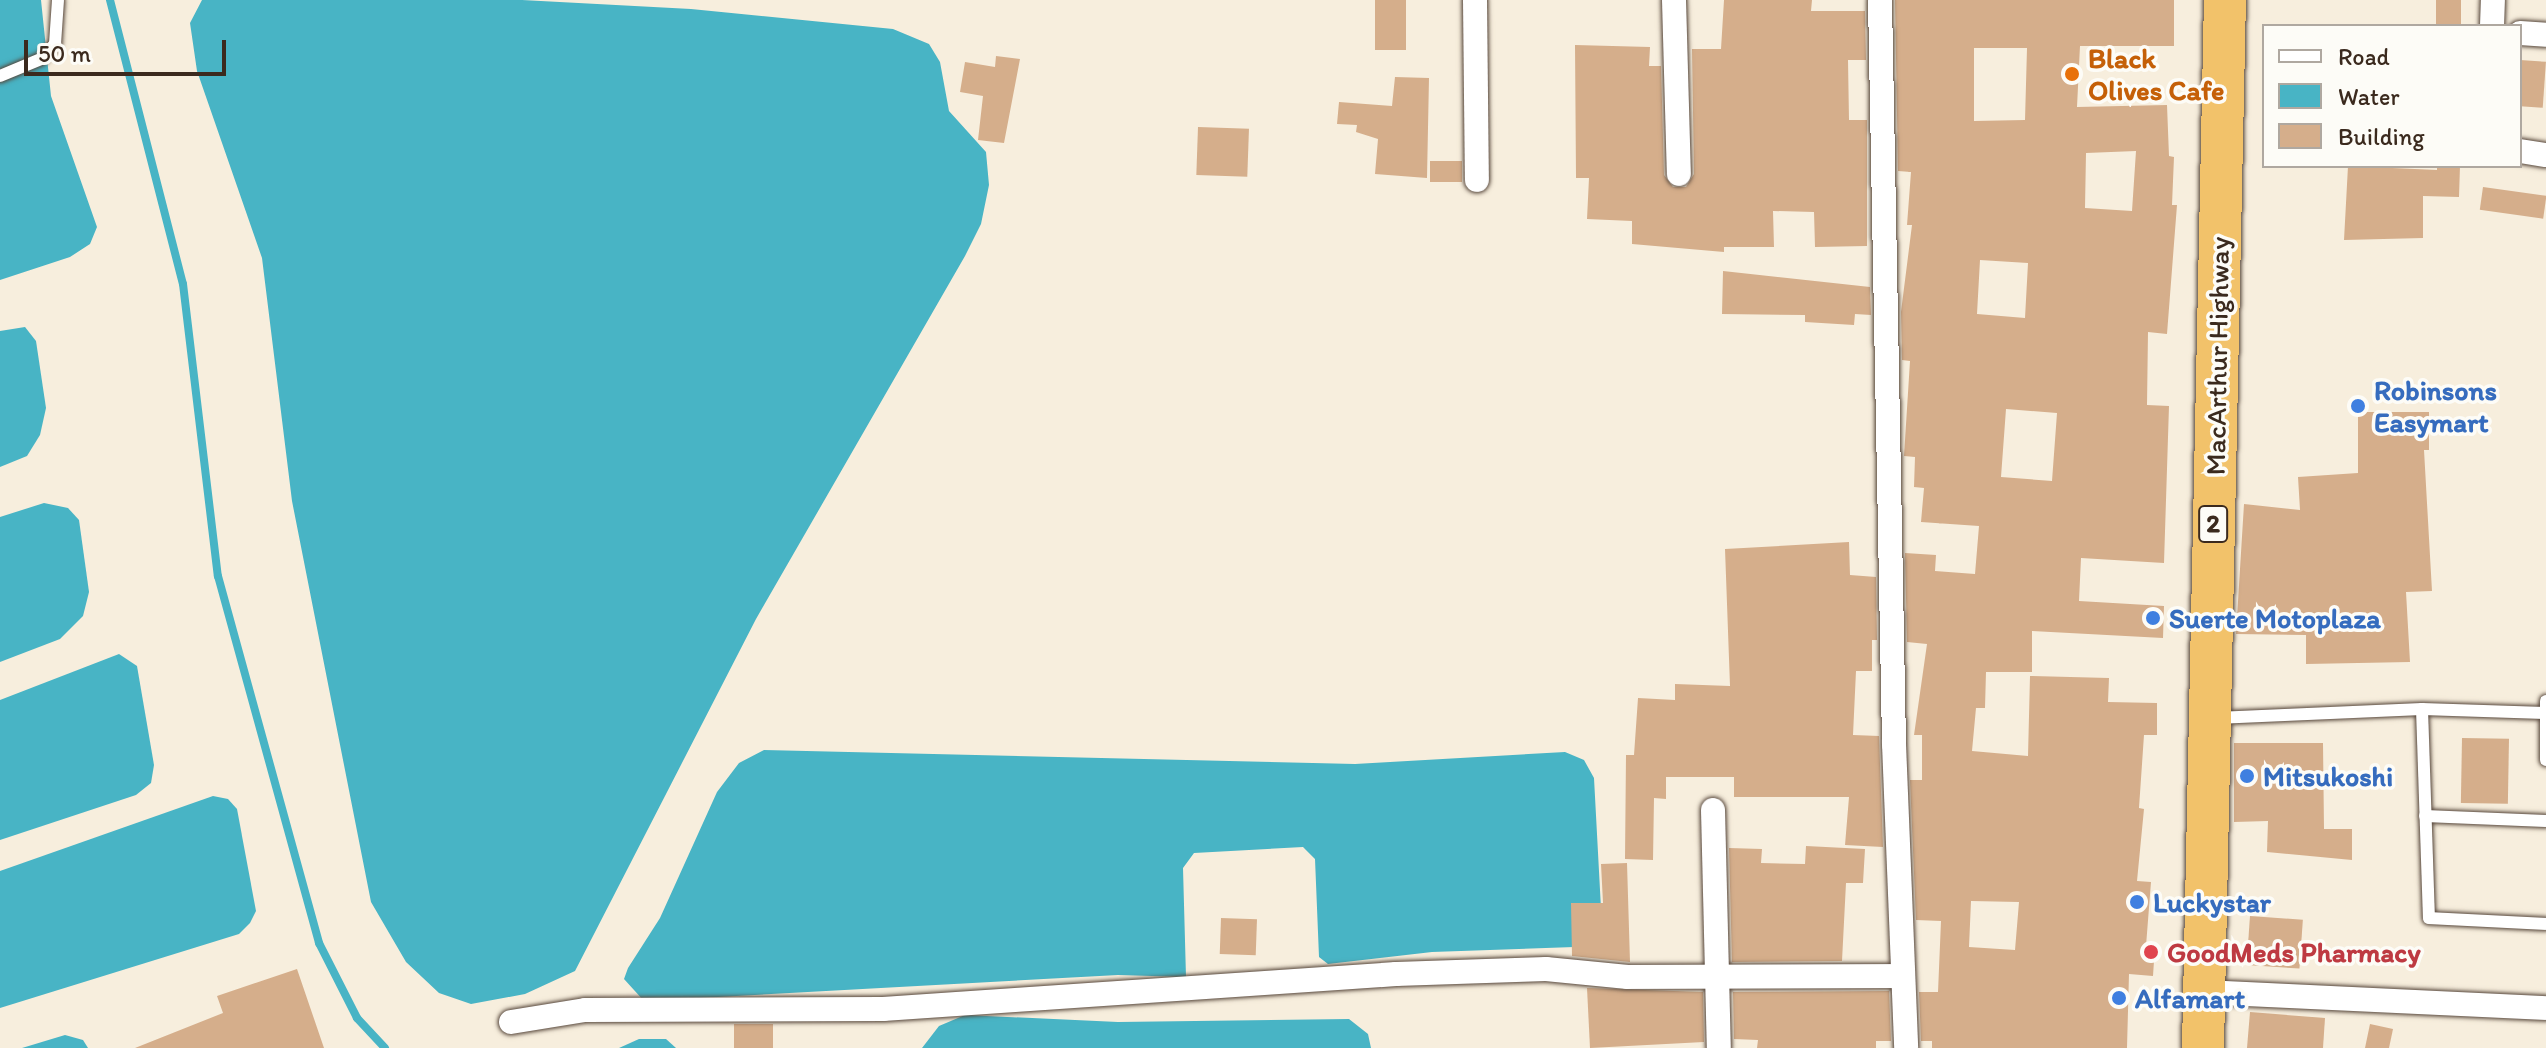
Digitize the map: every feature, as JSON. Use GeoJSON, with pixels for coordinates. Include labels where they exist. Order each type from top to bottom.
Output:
{"type":"FeatureCollection","features":[{"type":"Feature","properties":{"kind":"highway","name":"MacArthur Highway"},"geometry":{"type":"LineString","coordinates":[[2203,1048],[2225,0]]}},
{"type":"Feature","properties":{"kind":"street"},"geometry":{"type":"LineString","coordinates":[[1475,0],[1477,180]]}},
{"type":"Feature","properties":{"kind":"street"},"geometry":{"type":"LineString","coordinates":[[1674,0],[1679,174]]}},
{"type":"Feature","properties":{"kind":"street"},"geometry":{"type":"LineString","coordinates":[[1880,0],[1901,976],[1906,1048]]}},
{"type":"Feature","properties":{"kind":"street"},"geometry":{"type":"LineString","coordinates":[[2492,24],[2493,0]]}},
{"type":"Feature","properties":{"kind":"street"},"geometry":{"type":"LineString","coordinates":[[2522,33],[2546,35]]}},
{"type":"Feature","properties":{"kind":"street"},"geometry":{"type":"LineString","coordinates":[[2522,151],[2546,155]]}},
{"type":"Feature","properties":{"kind":"street"},"geometry":{"type":"LineString","coordinates":[[1713,810],[1719,1048]]}},
{"type":"Feature","properties":{"kind":"street"},"geometry":{"type":"LineString","coordinates":[[511,1022],[585,1010],[883,1009],[1396,974],[1546,969],[1628,977],[1901,976]]}},
{"type":"Feature","properties":{"kind":"street"},"geometry":{"type":"LineString","coordinates":[[2205,992],[2546,1008]]}},
{"type":"Feature","properties":{"kind":"lane"},"geometry":{"type":"LineString","coordinates":[[0,76],[41,59],[55,44],[58,0]]}},
{"type":"Feature","properties":{"kind":"lane"},"geometry":{"type":"LineString","coordinates":[[2546,701],[2546,760]]}},
{"type":"Feature","properties":{"kind":"lane"},"geometry":{"type":"LineString","coordinates":[[2209,718],[2422,709],[2545,713]]}},
{"type":"Feature","properties":{"kind":"lane"},"geometry":{"type":"LineString","coordinates":[[2422,709],[2429,918],[2546,924]]}},
{"type":"Feature","properties":{"kind":"lane"},"geometry":{"type":"LineString","coordinates":[[2425,816],[2546,821]]}},
{"type":"Feature","properties":{"kind":"water"},"geometry":{"type":"Polygon","coordinates":[[[0,0],[41,0],[51,96],[97,227],[90,244],[70,257],[0,280],[0,0]]]}},
{"type":"Feature","properties":{"kind":"water"},"geometry":{"type":"Polygon","coordinates":[[[202,0],[522,0],[691,9],[893,29],[929,44],[940,62],[949,111],[986,152],[989,185],[981,224],[965,256],[756,619],[575,971],[525,994],[471,1004],[439,993],[406,962],[371,902],[292,501],[262,258],[197,71],[190,23],[202,0]]]}},
{"type":"Feature","properties":{"kind":"water"},"geometry":{"type":"Polygon","coordinates":[[[25,327],[36,341],[46,408],[40,435],[27,456],[0,467],[0,331],[25,327]]]}},
{"type":"Feature","properties":{"kind":"water"},"geometry":{"type":"Polygon","coordinates":[[[44,503],[68,508],[79,520],[89,592],[83,616],[60,639],[0,662],[0,517],[44,503]]]}},
{"type":"Feature","properties":{"kind":"water"},"geometry":{"type":"Polygon","coordinates":[[[119,654],[137,666],[154,765],[151,783],[136,795],[0,840],[0,700],[119,654]]]}},
{"type":"Feature","properties":{"kind":"water"},"geometry":{"type":"Polygon","coordinates":[[[764,750],[1355,764],[1565,752],[1584,760],[1594,778],[1603,946],[1432,952],[1328,964],[1319,957],[1315,859],[1303,847],[1194,853],[1183,868],[1186,977],[1118,975],[644,1001],[624,979],[628,968],[660,918],[717,792],[739,763],[764,750]]]}},
{"type":"Feature","properties":{"kind":"water"},"geometry":{"type":"Polygon","coordinates":[[[213,796],[228,799],[237,809],[256,911],[239,934],[0,1008],[0,871],[213,796]]]}},
{"type":"Feature","properties":{"kind":"water"},"geometry":{"type":"Polygon","coordinates":[[[965,1015],[1118,1022],[1349,1019],[1368,1034],[1371,1048],[922,1048],[939,1026],[965,1015]]]}},
{"type":"Feature","properties":{"kind":"water"},"geometry":{"type":"Polygon","coordinates":[[[65,1035],[83,1040],[88,1048],[22,1048],[65,1035]]]}},
{"type":"Feature","properties":{"kind":"water"},"geometry":{"type":"Polygon","coordinates":[[[639,1039],[666,1039],[676,1048],[619,1048],[639,1039]]]}},
{"type":"Feature","properties":{"kind":"building"},"geometry":{"type":"Polygon","coordinates":[[[1375,0],[1406,0],[1406,50],[1375,50],[1375,0]]]}},
{"type":"Feature","properties":{"kind":"building"},"geometry":{"type":"Polygon","coordinates":[[[1724,0],[1812,0],[1811,11],[1865,11],[1866,60],[1848,60],[1849,120],[1867,120],[1867,246],[1815,247],[1814,212],[1773,211],[1774,247],[1724,247],[1724,252],[1632,244],[1632,221],[1587,219],[1589,178],[1576,178],[1575,45],[1650,47],[1649,66],[1661,66],[1664,175],[1673,187],[1686,187],[1694,174],[1692,49],[1721,49],[1724,0]]]}},
{"type":"Feature","properties":{"kind":"building"},"geometry":{"type":"Polygon","coordinates":[[[1895,0],[2174,0],[2174,46],[2080,46],[2077,107],[2167,105],[2169,156],[2174,157],[2172,205],[2177,205],[2167,334],[2148,332],[2147,405],[2169,406],[2164,563],[2081,558],[2079,601],[2164,606],[2163,638],[2032,631],[2032,672],[1986,672],[1985,708],[1976,708],[1972,751],[2028,756],[2030,676],[2109,678],[2108,702],[2157,703],[2157,735],[2144,735],[2139,808],[2144,809],[2137,881],[2151,882],[2146,946],[2155,946],[2153,976],[2129,974],[2127,1048],[1932,1048],[1932,1041],[1921,1041],[1919,992],[1938,992],[1941,921],[1916,920],[1910,780],[1922,780],[1922,735],[1914,735],[1927,644],[1907,642],[1905,553],[1936,555],[1935,571],[1975,574],[1979,526],[1921,522],[1924,488],[1914,487],[1915,457],[1904,456],[1910,361],[1902,360],[1901,312],[1912,225],[1907,225],[1911,172],[1898,171],[1895,0]],[[1974,48],[1974,121],[2025,120],[2027,48],[1974,48]],[[2136,151],[2086,153],[2085,208],[2132,211],[2136,151]],[[1980,260],[1977,314],[2025,318],[2028,263],[1980,260]],[[2006,409],[2001,477],[2052,481],[2057,413],[2006,409]],[[1971,901],[1969,947],[2015,950],[2019,902],[1971,901]]]}},
{"type":"Feature","properties":{"kind":"building"},"geometry":{"type":"Polygon","coordinates":[[[2436,0],[2461,0],[2461,24],[2436,24],[2436,0]]]}},
{"type":"Feature","properties":{"kind":"building"},"geometry":{"type":"Polygon","coordinates":[[[996,56],[1020,59],[1004,143],[978,140],[983,96],[960,92],[965,62],[995,67],[996,56]]]}},
{"type":"Feature","properties":{"kind":"building"},"geometry":{"type":"Polygon","coordinates":[[[2522,60],[2546,62],[2543,108],[2522,106],[2522,60]]]}},
{"type":"Feature","properties":{"kind":"building"},"geometry":{"type":"Polygon","coordinates":[[[1395,77],[1429,78],[1427,178],[1375,174],[1378,139],[1356,132],[1357,125],[1337,124],[1339,102],[1392,106],[1395,77]]]}},
{"type":"Feature","properties":{"kind":"building"},"geometry":{"type":"Polygon","coordinates":[[[1198,127],[1249,129],[1247,177],[1196,175],[1198,127]]]}},
{"type":"Feature","properties":{"kind":"building"},"geometry":{"type":"Polygon","coordinates":[[[1430,161],[1462,161],[1462,182],[1430,182],[1430,161]]]}},
{"type":"Feature","properties":{"kind":"building"},"geometry":{"type":"Polygon","coordinates":[[[2348,168],[2460,168],[2459,197],[2423,196],[2423,238],[2344,240],[2348,168]]]}},
{"type":"Feature","properties":{"kind":"building"},"geometry":{"type":"Polygon","coordinates":[[[2483,187],[2546,196],[2543,219],[2480,210],[2483,187]]]}},
{"type":"Feature","properties":{"kind":"building"},"geometry":{"type":"Polygon","coordinates":[[[1723,271],[1870,287],[1871,315],[1855,314],[1854,325],[1805,322],[1805,315],[1722,314],[1723,271]]]}},
{"type":"Feature","properties":{"kind":"building"},"geometry":{"type":"Polygon","coordinates":[[[2358,412],[2429,412],[2429,450],[2424,450],[2432,591],[2406,592],[2410,662],[2306,664],[2306,635],[2236,634],[2244,504],[2300,510],[2298,477],[2358,473],[2358,412]]]}},
{"type":"Feature","properties":{"kind":"building"},"geometry":{"type":"Polygon","coordinates":[[[1849,542],[1850,575],[1876,577],[1877,640],[1872,640],[1872,671],[1856,671],[1853,735],[1879,736],[1883,847],[1845,845],[1849,797],[1734,797],[1734,777],[1666,777],[1666,799],[1654,798],[1653,860],[1625,859],[1626,755],[1634,755],[1638,698],[1675,700],[1675,684],[1730,686],[1725,549],[1849,542]]]}},
{"type":"Feature","properties":{"kind":"building"},"geometry":{"type":"Polygon","coordinates":[[[2462,738],[2509,739],[2508,804],[2461,803],[2462,738]]]}},
{"type":"Feature","properties":{"kind":"building"},"geometry":{"type":"Polygon","coordinates":[[[2234,743],[2323,743],[2324,829],[2352,829],[2352,860],[2267,852],[2268,821],[2234,822],[2234,743]]]}},
{"type":"Feature","properties":{"kind":"building"},"geometry":{"type":"Polygon","coordinates":[[[1806,846],[1865,849],[1863,883],[1846,883],[1842,961],[1732,962],[1729,848],[1762,849],[1761,863],[1805,864],[1806,846]]]}},
{"type":"Feature","properties":{"kind":"building"},"geometry":{"type":"Polygon","coordinates":[[[1627,863],[1630,962],[1572,956],[1571,903],[1603,903],[1601,864],[1627,863]]]}},
{"type":"Feature","properties":{"kind":"building"},"geometry":{"type":"Polygon","coordinates":[[[2250,916],[2303,920],[2299,969],[2247,965],[2250,916]]]}},
{"type":"Feature","properties":{"kind":"building"},"geometry":{"type":"Polygon","coordinates":[[[1221,918],[1257,919],[1256,955],[1220,954],[1221,918]]]}},
{"type":"Feature","properties":{"kind":"building"},"geometry":{"type":"Polygon","coordinates":[[[297,969],[324,1048],[135,1048],[223,1013],[217,996],[297,969]]]}},
{"type":"Feature","properties":{"kind":"building"},"geometry":{"type":"Polygon","coordinates":[[[1587,988],[1703,992],[1704,1042],[1590,1048],[1587,988]]]}},
{"type":"Feature","properties":{"kind":"building"},"geometry":{"type":"Polygon","coordinates":[[[1889,991],[1891,1041],[1876,1041],[1876,1048],[1757,1048],[1758,1040],[1734,1039],[1733,992],[1889,991]]]}},
{"type":"Feature","properties":{"kind":"building"},"geometry":{"type":"Polygon","coordinates":[[[2250,1012],[2325,1018],[2323,1048],[2247,1048],[2250,1012]]]}},
{"type":"Feature","properties":{"kind":"building"},"geometry":{"type":"Polygon","coordinates":[[[734,1024],[773,1024],[773,1048],[734,1048],[734,1024]]]}},
{"type":"Feature","properties":{"kind":"building"},"geometry":{"type":"Polygon","coordinates":[[[2370,1024],[2393,1029],[2389,1048],[2365,1048],[2370,1024]]]}},
{"type":"Feature","properties":{"kind":"waterway"},"geometry":{"type":"LineString","coordinates":[[110,0],[183,284],[218,576],[319,943],[357,1018],[385,1048]]}},
{"type":"Feature","properties":{"kind":"place","name":"Black Olives Cafe"},"geometry":{"type":"Point","coordinates":[2072,74]}},
{"type":"Feature","properties":{"kind":"place","name":"Robinsons Easymart"},"geometry":{"type":"Point","coordinates":[2358,406]}},
{"type":"Feature","properties":{"kind":"place","name":"Suerte Motoplaza"},"geometry":{"type":"Point","coordinates":[2153,618]}},
{"type":"Feature","properties":{"kind":"place","name":"Mitsukoshi"},"geometry":{"type":"Point","coordinates":[2247,776]}},
{"type":"Feature","properties":{"kind":"place","name":"Luckystar"},"geometry":{"type":"Point","coordinates":[2137,902]}},
{"type":"Feature","properties":{"kind":"place","name":"GoodMeds Pharmacy"},"geometry":{"type":"Point","coordinates":[2151,952]}},
{"type":"Feature","properties":{"kind":"place","name":"Alfamart"},"geometry":{"type":"Point","coordinates":[2119,998]}}]}
